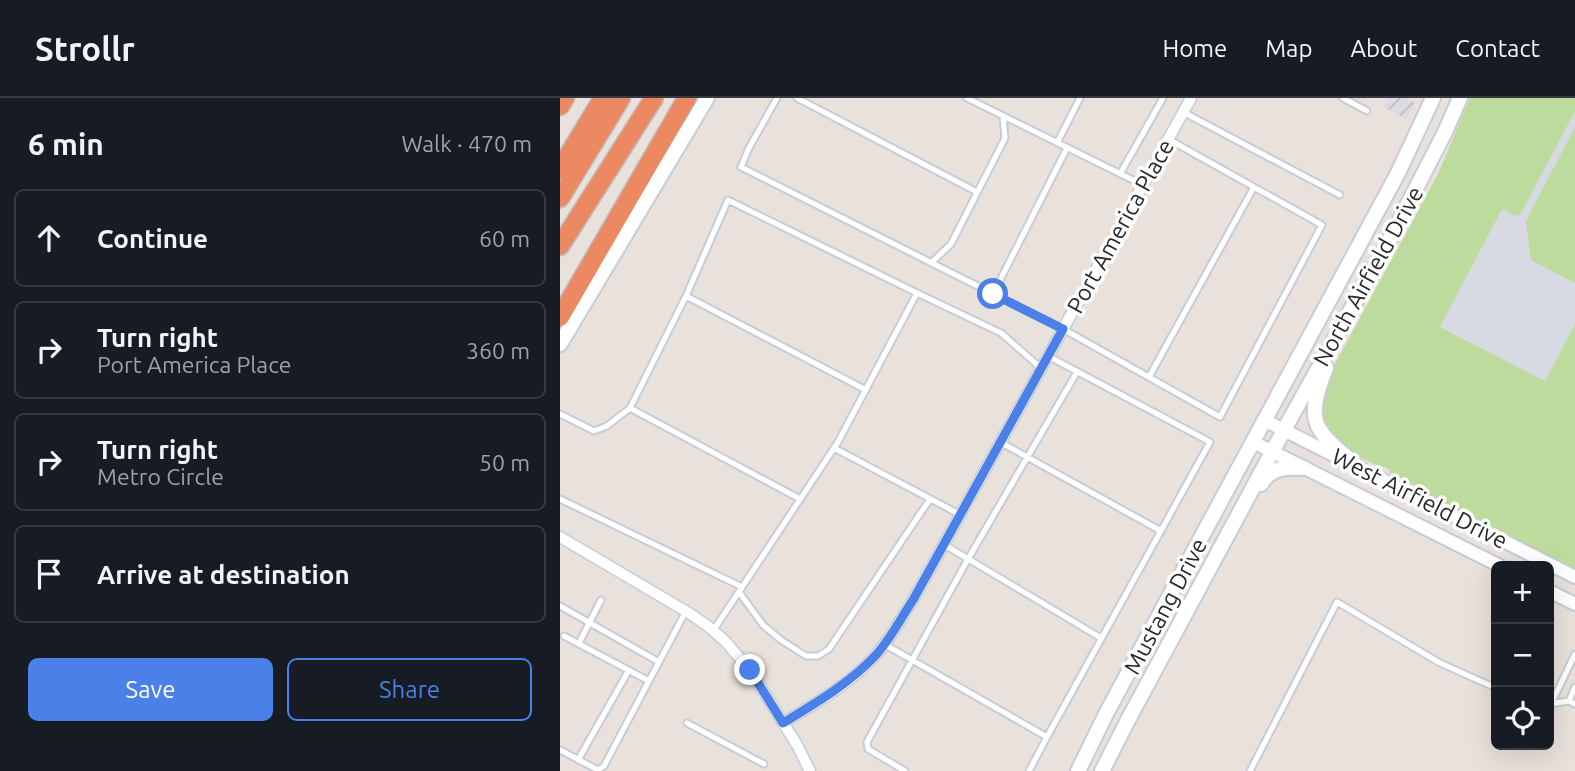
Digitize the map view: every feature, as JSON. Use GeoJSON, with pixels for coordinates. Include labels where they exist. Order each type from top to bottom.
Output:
{"type":"FeatureCollection","features":[{"type":"Feature","properties":{"kind":"highway"},"geometry":{"type":"LineString","coordinates":[[560,106],[565,98]]}},
{"type":"Feature","properties":{"kind":"highway"},"geometry":{"type":"LineString","coordinates":[[560,169],[603,98]]}},
{"type":"Feature","properties":{"kind":"highway"},"geometry":{"type":"LineString","coordinates":[[560,198],[621,98]]}},
{"type":"Feature","properties":{"kind":"highway"},"geometry":{"type":"LineString","coordinates":[[560,246],[653,98]]}},
{"type":"Feature","properties":{"kind":"highway"},"geometry":{"type":"LineString","coordinates":[[560,317],[687,98]]}},
{"type":"Feature","properties":{"kind":"main road"},"geometry":{"type":"LineString","coordinates":[[560,344],[708,98]]}},
{"type":"Feature","properties":{"kind":"main road","name":"North Airfield Drive"},"geometry":{"type":"LineString","coordinates":[[1253,442],[1398,173],[1433,98]]}},
{"type":"Feature","properties":{"kind":"main road","name":"North Airfield Drive"},"geometry":{"type":"LineString","coordinates":[[1272,452],[1387,245],[1446,132],[1460,98]]}},
{"type":"Feature","properties":{"kind":"main road"},"geometry":{"type":"LineString","coordinates":[[1349,313],[1317,391],[1314,418],[1330,443],[1357,466]]}},
{"type":"Feature","properties":{"kind":"main road","name":"Mustang Drive"},"geometry":{"type":"LineString","coordinates":[[1078,771],[1107,712],[1253,442]]}},
{"type":"Feature","properties":{"kind":"main road","name":"Mustang Drive"},"geometry":{"type":"LineString","coordinates":[[1102,771],[1272,452]]}},
{"type":"Feature","properties":{"kind":"main road"},"geometry":{"type":"LineString","coordinates":[[1212,562],[1264,478],[1274,470],[1287,467],[1304,468]]}},
{"type":"Feature","properties":{"kind":"street","name":"Port America Place"},"geometry":{"type":"LineString","coordinates":[[783,723],[820,702],[862,669],[884,644],[913,600],[1191,98]]}},
{"type":"Feature","properties":{"kind":"street","name":"West Airfield Drive"},"geometry":{"type":"LineString","coordinates":[[1265,420],[1575,577]]}},
{"type":"Feature","properties":{"kind":"street","name":"West Airfield Drive"},"geometry":{"type":"LineString","coordinates":[[1253,442],[1491,562]]}},
{"type":"Feature","properties":{"kind":"street"},"geometry":{"type":"LineString","coordinates":[[560,537],[686,611],[713,631],[750,670],[810,771]]}},
{"type":"Feature","properties":{"kind":"street"},"geometry":{"type":"LineString","coordinates":[[1554,594],[1575,604]]}},
{"type":"Feature","properties":{"kind":"lane"},"geometry":{"type":"LineString","coordinates":[[777,98],[741,167],[1063,329],[1220,416],[1322,225],[1168,139]]}},
{"type":"Feature","properties":{"kind":"lane"},"geometry":{"type":"LineString","coordinates":[[797,98],[977,192]]}},
{"type":"Feature","properties":{"kind":"lane"},"geometry":{"type":"LineString","coordinates":[[967,98],[1143,185]]}},
{"type":"Feature","properties":{"kind":"lane"},"geometry":{"type":"LineString","coordinates":[[1057,143],[1080,98]]}},
{"type":"Feature","properties":{"kind":"lane"},"geometry":{"type":"LineString","coordinates":[[1120,174],[1163,98]]}},
{"type":"Feature","properties":{"kind":"lane"},"geometry":{"type":"LineString","coordinates":[[1343,98],[1367,111]]}},
{"type":"Feature","properties":{"kind":"lane"},"geometry":{"type":"LineString","coordinates":[[1183,112],[1340,195]]}},
{"type":"Feature","properties":{"kind":"lane"},"geometry":{"type":"LineString","coordinates":[[931,262],[951,244],[1005,138],[1003,116]]}},
{"type":"Feature","properties":{"kind":"lane"},"geometry":{"type":"LineString","coordinates":[[993,294],[1067,148]]}},
{"type":"Feature","properties":{"kind":"lane"},"geometry":{"type":"LineString","coordinates":[[1149,377],[1254,187]]}},
{"type":"Feature","properties":{"kind":"lane"},"geometry":{"type":"LineString","coordinates":[[560,414],[594,431],[607,426],[630,408],[686,296],[727,200],[1001,332],[1041,368]]}},
{"type":"Feature","properties":{"kind":"lane"},"geometry":{"type":"LineString","coordinates":[[713,631],[834,448],[917,293]]}},
{"type":"Feature","properties":{"kind":"lane"},"geometry":{"type":"LineString","coordinates":[[686,296],[866,390]]}},
{"type":"Feature","properties":{"kind":"lane"},"geometry":{"type":"LineString","coordinates":[[1029,771],[1210,442],[1048,356]]}},
{"type":"Feature","properties":{"kind":"lane"},"geometry":{"type":"LineString","coordinates":[[905,771],[867,749],[867,742],[968,559],[1077,372]]}},
{"type":"Feature","properties":{"kind":"lane"},"geometry":{"type":"LineString","coordinates":[[630,408],[800,499]]}},
{"type":"Feature","properties":{"kind":"lane"},"geometry":{"type":"LineString","coordinates":[[1000,442],[1161,531]]}},
{"type":"Feature","properties":{"kind":"lane"},"geometry":{"type":"LineString","coordinates":[[834,448],[960,514]]}},
{"type":"Feature","properties":{"kind":"lane"},"geometry":{"type":"LineString","coordinates":[[560,499],[740,589],[763,625],[806,656],[818,656],[829,649],[930,499]]}},
{"type":"Feature","properties":{"kind":"lane"},"geometry":{"type":"LineString","coordinates":[[943,544],[1101,638]]}},
{"type":"Feature","properties":{"kind":"lane"},"geometry":{"type":"LineString","coordinates":[[579,643],[601,600]]}},
{"type":"Feature","properties":{"kind":"lane"},"geometry":{"type":"LineString","coordinates":[[1250,771],[1337,602],[1440,663],[1494,687]]}},
{"type":"Feature","properties":{"kind":"lane"},"geometry":{"type":"LineString","coordinates":[[560,606],[659,662]]}},
{"type":"Feature","properties":{"kind":"lane"},"geometry":{"type":"LineString","coordinates":[[560,750],[598,770],[604,766],[686,611]]}},
{"type":"Feature","properties":{"kind":"lane"},"geometry":{"type":"LineString","coordinates":[[564,636],[649,681]]}},
{"type":"Feature","properties":{"kind":"lane"},"geometry":{"type":"LineString","coordinates":[[884,644],[1047,737]]}},
{"type":"Feature","properties":{"kind":"lane"},"geometry":{"type":"LineString","coordinates":[[1554,696],[1575,653]]}},
{"type":"Feature","properties":{"kind":"lane"},"geometry":{"type":"LineString","coordinates":[[578,760],[629,670]]}},
{"type":"Feature","properties":{"kind":"lane"},"geometry":{"type":"LineString","coordinates":[[1554,704],[1572,703],[1575,687]]}},
{"type":"Feature","properties":{"kind":"lane"},"geometry":{"type":"LineString","coordinates":[[687,723],[764,764]]}},
{"type":"Feature","properties":{"kind":"shaded area"},"geometry":{"type":"Polygon","coordinates":[[[1388,98],[1405,98],[1415,103],[1406,119],[1384,107],[1388,98]]]}},
{"type":"Feature","properties":{"kind":"shaded area"},"geometry":{"type":"Polygon","coordinates":[[[1575,98],[1575,550],[1450,483],[1417,249],[1575,98]]]}},
{"type":"Feature","properties":{"kind":"green space"},"geometry":{"type":"Polygon","coordinates":[[[1470,98],[1575,98],[1575,111],[1520,215],[1515,216],[1502,209],[1440,327],[1545,381],[1575,324],[1575,573],[1433,499],[1389,472],[1390,470],[1342,446],[1334,439],[1323,420],[1320,400],[1323,386],[1438,174],[1470,98]]]}},
{"type":"Feature","properties":{"kind":"green space"},"geometry":{"type":"Polygon","coordinates":[[[1575,127],[1575,283],[1531,260],[1526,223],[1575,127]]]}},
{"type":"Feature","properties":{"kind":"route"},"geometry":{"type":"LineString","coordinates":[[750,670],[783,723],[820,702],[862,669],[878,653],[913,600],[1063,329],[993,294]]}}]}
